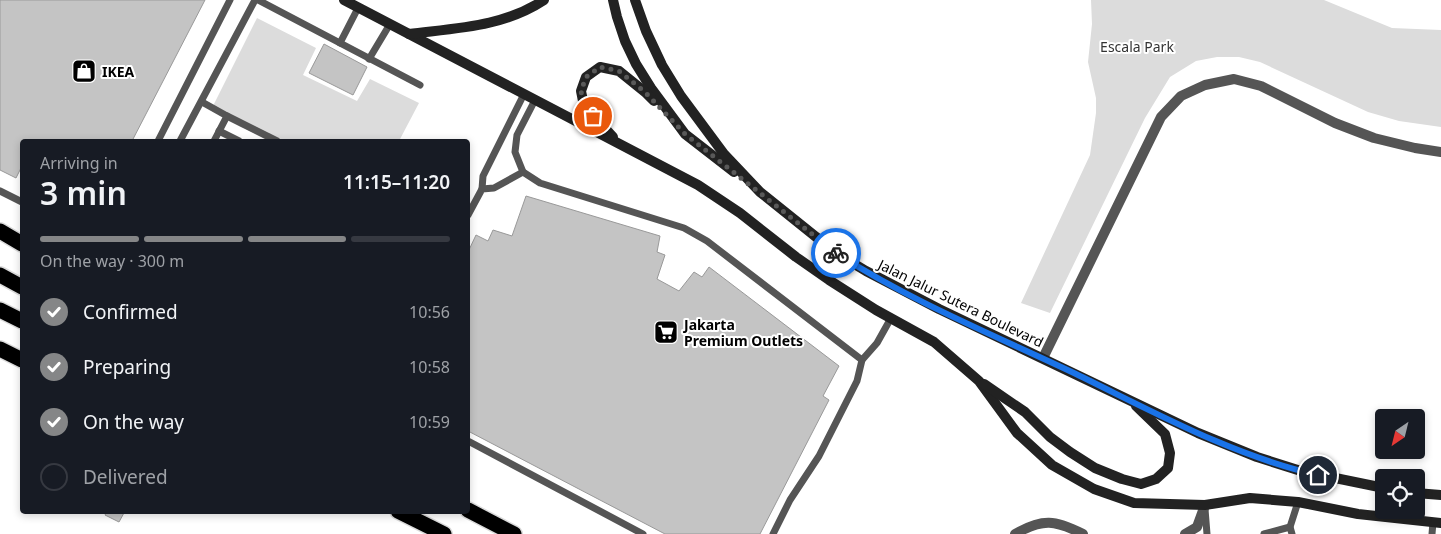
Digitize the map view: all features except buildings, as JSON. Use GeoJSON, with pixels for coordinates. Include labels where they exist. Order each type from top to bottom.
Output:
{"type":"FeatureCollection","features":[{"type":"Feature","properties":{"kind":"highway"},"geometry":{"type":"LineString","coordinates":[[0,231],[20,243]]}},
{"type":"Feature","properties":{"kind":"highway"},"geometry":{"type":"LineString","coordinates":[[0,275],[20,286]]}},
{"type":"Feature","properties":{"kind":"highway"},"geometry":{"type":"LineString","coordinates":[[0,310],[20,320]]}},
{"type":"Feature","properties":{"kind":"highway"},"geometry":{"type":"LineString","coordinates":[[0,349],[20,359]]}},
{"type":"Feature","properties":{"kind":"highway"},"geometry":{"type":"LineString","coordinates":[[470,511],[514,534]]}},
{"type":"Feature","properties":{"kind":"highway"},"geometry":{"type":"LineString","coordinates":[[402,514],[444,534]]}},
{"type":"Feature","properties":{"kind":"main road"},"geometry":{"type":"LineString","coordinates":[[344,0],[698,185],[740,213],[829,280],[890,318],[934,342],[979,381],[1025,412],[1050,437],[1070,452],[1095,468],[1122,479],[1142,484],[1156,479],[1168,468],[1170,453],[1165,434],[1130,401]]}},
{"type":"Feature","properties":{"kind":"main road"},"geometry":{"type":"LineString","coordinates":[[409,34],[479,26],[508,19],[544,0]]}},
{"type":"Feature","properties":{"kind":"main road"},"geometry":{"type":"LineString","coordinates":[[613,0],[625,42],[636,64],[685,134]]}},
{"type":"Feature","properties":{"kind":"main road","name":"Jalan Jalur Sutera Boulevard"},"geometry":{"type":"LineString","coordinates":[[635,0],[646,32],[662,65],[681,96],[724,154],[760,192],[836,253],[866,272],[939,309],[1198,433],[1257,457],[1301,471],[1375,486]]}},
{"type":"Feature","properties":{"kind":"main road"},"geometry":{"type":"LineString","coordinates":[[639,154],[611,136],[584,106],[581,91],[586,77],[600,67],[619,71],[645,92],[685,134],[760,192]]}},
{"type":"Feature","properties":{"kind":"main road"},"geometry":{"type":"LineString","coordinates":[[979,381],[1017,434],[1052,465],[1094,489],[1134,503],[1205,505],[1250,498],[1298,502],[1358,514],[1437,523]]}},
{"type":"Feature","properties":{"kind":"main road"},"geometry":{"type":"LineString","coordinates":[[1425,494],[1441,495]]}},
{"type":"Feature","properties":{"kind":"street"},"geometry":{"type":"LineString","coordinates":[[1043,358],[1161,117],[1181,96],[1205,85],[1234,79],[1261,86],[1335,123],[1374,138],[1441,152]]}},
{"type":"Feature","properties":{"kind":"street"},"geometry":{"type":"LineString","coordinates":[[1185,534],[1197,527],[1205,505]]}},
{"type":"Feature","properties":{"kind":"street"},"geometry":{"type":"LineString","coordinates":[[1015,534],[1029,526],[1047,522],[1066,526],[1083,534]]}},
{"type":"Feature","properties":{"kind":"lane"},"geometry":{"type":"LineString","coordinates":[[159,139],[230,0]]}},
{"type":"Feature","properties":{"kind":"lane"},"geometry":{"type":"LineString","coordinates":[[181,139],[256,0],[420,85]]}},
{"type":"Feature","properties":{"kind":"lane"},"geometry":{"type":"LineString","coordinates":[[340,43],[358,8]]}},
{"type":"Feature","properties":{"kind":"lane"},"geometry":{"type":"LineString","coordinates":[[370,59],[390,24]]}},
{"type":"Feature","properties":{"kind":"lane"},"geometry":{"type":"LineString","coordinates":[[470,211],[482,189],[482,176],[524,94]]}},
{"type":"Feature","properties":{"kind":"lane"},"geometry":{"type":"LineString","coordinates":[[534,100],[517,135],[515,152],[523,172],[540,183],[684,228],[706,241],[862,360]]}},
{"type":"Feature","properties":{"kind":"lane"},"geometry":{"type":"LineString","coordinates":[[202,102],[273,139]]}},
{"type":"Feature","properties":{"kind":"lane"},"geometry":{"type":"LineString","coordinates":[[215,139],[227,116]]}},
{"type":"Feature","properties":{"kind":"lane"},"geometry":{"type":"LineString","coordinates":[[219,131],[235,139]]}},
{"type":"Feature","properties":{"kind":"lane"},"geometry":{"type":"LineString","coordinates":[[482,189],[494,188],[523,172]]}},
{"type":"Feature","properties":{"kind":"lane"},"geometry":{"type":"LineString","coordinates":[[0,191],[20,201]]}},
{"type":"Feature","properties":{"kind":"lane"},"geometry":{"type":"LineString","coordinates":[[773,534],[790,500],[819,456],[857,381],[862,360],[877,343],[890,318]]}},
{"type":"Feature","properties":{"kind":"lane"},"geometry":{"type":"LineString","coordinates":[[470,442],[643,534]]}},
{"type":"Feature","properties":{"kind":"lane"},"geometry":{"type":"LineString","coordinates":[[1264,534],[1291,531],[1298,502]]}},
{"type":"Feature","properties":{"kind":"lane"},"geometry":{"type":"LineString","coordinates":[[1205,505],[1207,534]]}},
{"type":"Feature","properties":{"kind":"lane"},"geometry":{"type":"LineString","coordinates":[[1432,534],[1437,523]]}},
{"type":"Feature","properties":{"kind":"green space","name":"Escala Park"},"geometry":{"type":"Polygon","coordinates":[[[1091,0],[1324,0],[1392,28],[1441,30],[1441,127],[1399,121],[1368,112],[1260,62],[1239,57],[1217,57],[1196,61],[1170,77],[1145,118],[1050,313],[1021,303],[1090,155],[1096,113],[1096,98],[1088,62],[1092,24],[1091,0]]]}},
{"type":"Feature","properties":{"kind":"green space"},"geometry":{"type":"Polygon","coordinates":[[[257,18],[316,48],[303,75],[357,101],[370,79],[419,103],[400,139],[279,139],[213,106],[257,18]]]}},
{"type":"Feature","properties":{"kind":"way so far"},"geometry":{"type":"LineString","coordinates":[[593,116],[584,106],[581,91],[586,77],[600,67],[619,71],[645,92],[685,134],[836,253]]}},
{"type":"Feature","properties":{"kind":"place","name":"IKEA"},"geometry":{"type":"Point","coordinates":[84,71]}},
{"type":"Feature","properties":{"kind":"place","name":"Jakarta Premium Outlets"},"geometry":{"type":"Point","coordinates":[666,332]}},
{"type":"Feature","properties":{"kind":"route"},"geometry":{"type":"LineString","coordinates":[[836,253],[866,272],[939,309],[1198,433],[1257,457],[1318,475]]}}]}
